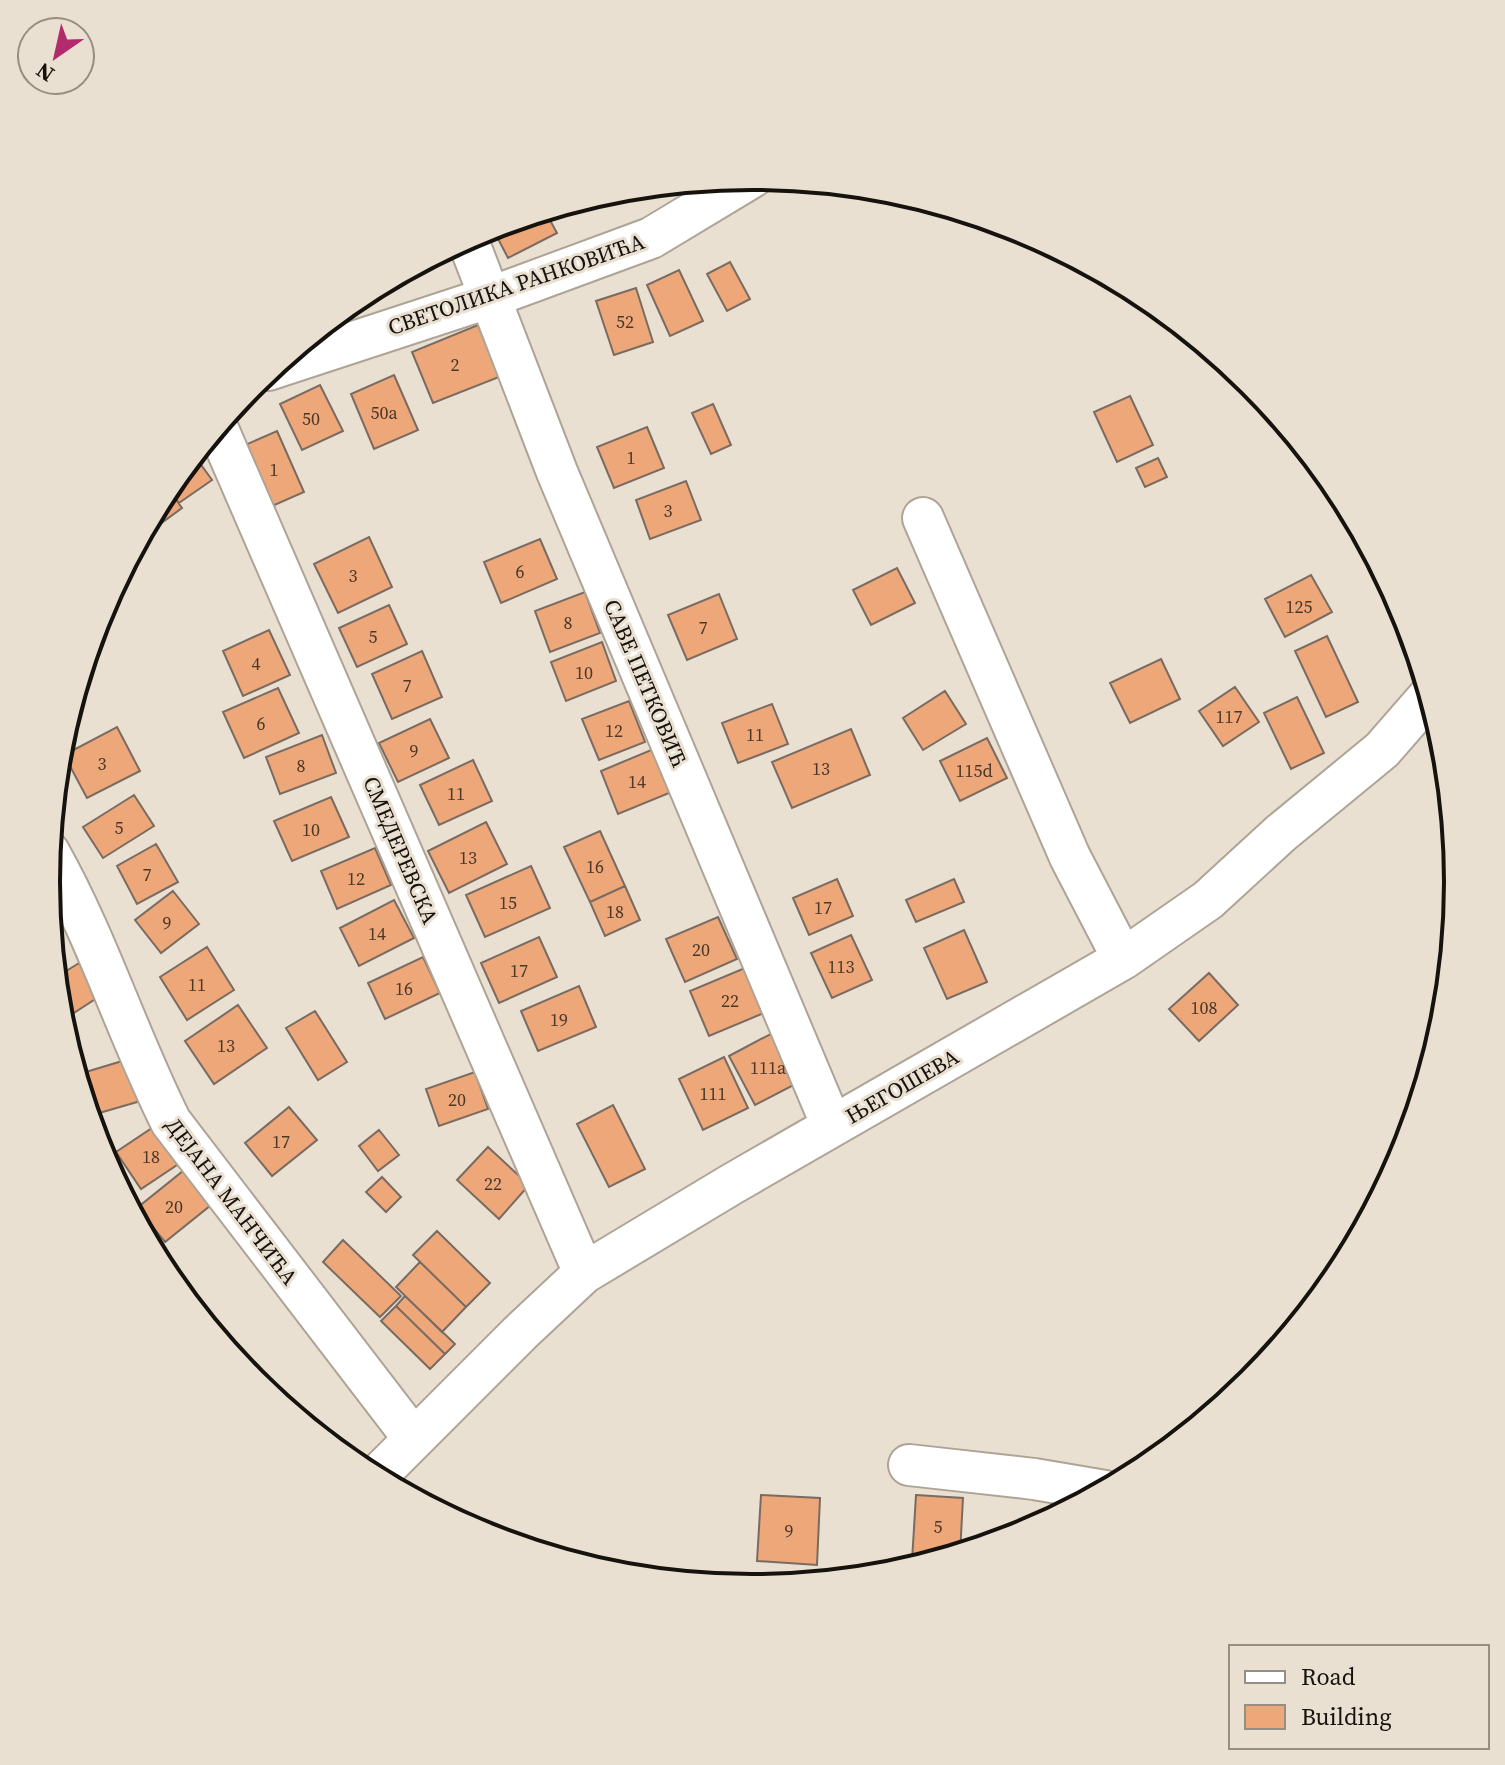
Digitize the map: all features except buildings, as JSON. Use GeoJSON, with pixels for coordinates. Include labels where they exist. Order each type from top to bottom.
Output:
{"type":"FeatureCollection","features":[{"type":"Feature","properties":{"kind":"street","name":"СВЕТОЛИКА РАНКОВИЋА"},"geometry":{"type":"LineString","coordinates":[[298,360],[491,297],[651,238],[730,190]]}},
{"type":"Feature","properties":{"kind":"street","name":"САВЕ ПЕТКОВИЋ"},"geometry":{"type":"LineString","coordinates":[[472,250],[557,472],[832,1126]]}},
{"type":"Feature","properties":{"kind":"street","name":"СМЕДЕРЕВСКА"},"geometry":{"type":"LineString","coordinates":[[222,438],[584,1273]]}},
{"type":"Feature","properties":{"kind":"street"},"geometry":{"type":"LineString","coordinates":[[923,518],[1070,857],[1123,959]]}},
{"type":"Feature","properties":{"kind":"street","name":"ЊЕГОШЕВА"},"geometry":{"type":"LineString","coordinates":[[385,1468],[584,1273],[1123,959],[1208,900],[1281,833],[1382,750],[1421,705]]}},
{"type":"Feature","properties":{"kind":"street","name":"ДЕЈАНА МАНЧИЋА"},"geometry":{"type":"LineString","coordinates":[[60,872],[76,901],[152,1084],[171,1122],[414,1439]]}},
{"type":"Feature","properties":{"kind":"street"},"geometry":{"type":"LineString","coordinates":[[909,1465],[1088,1488]]}}]}
